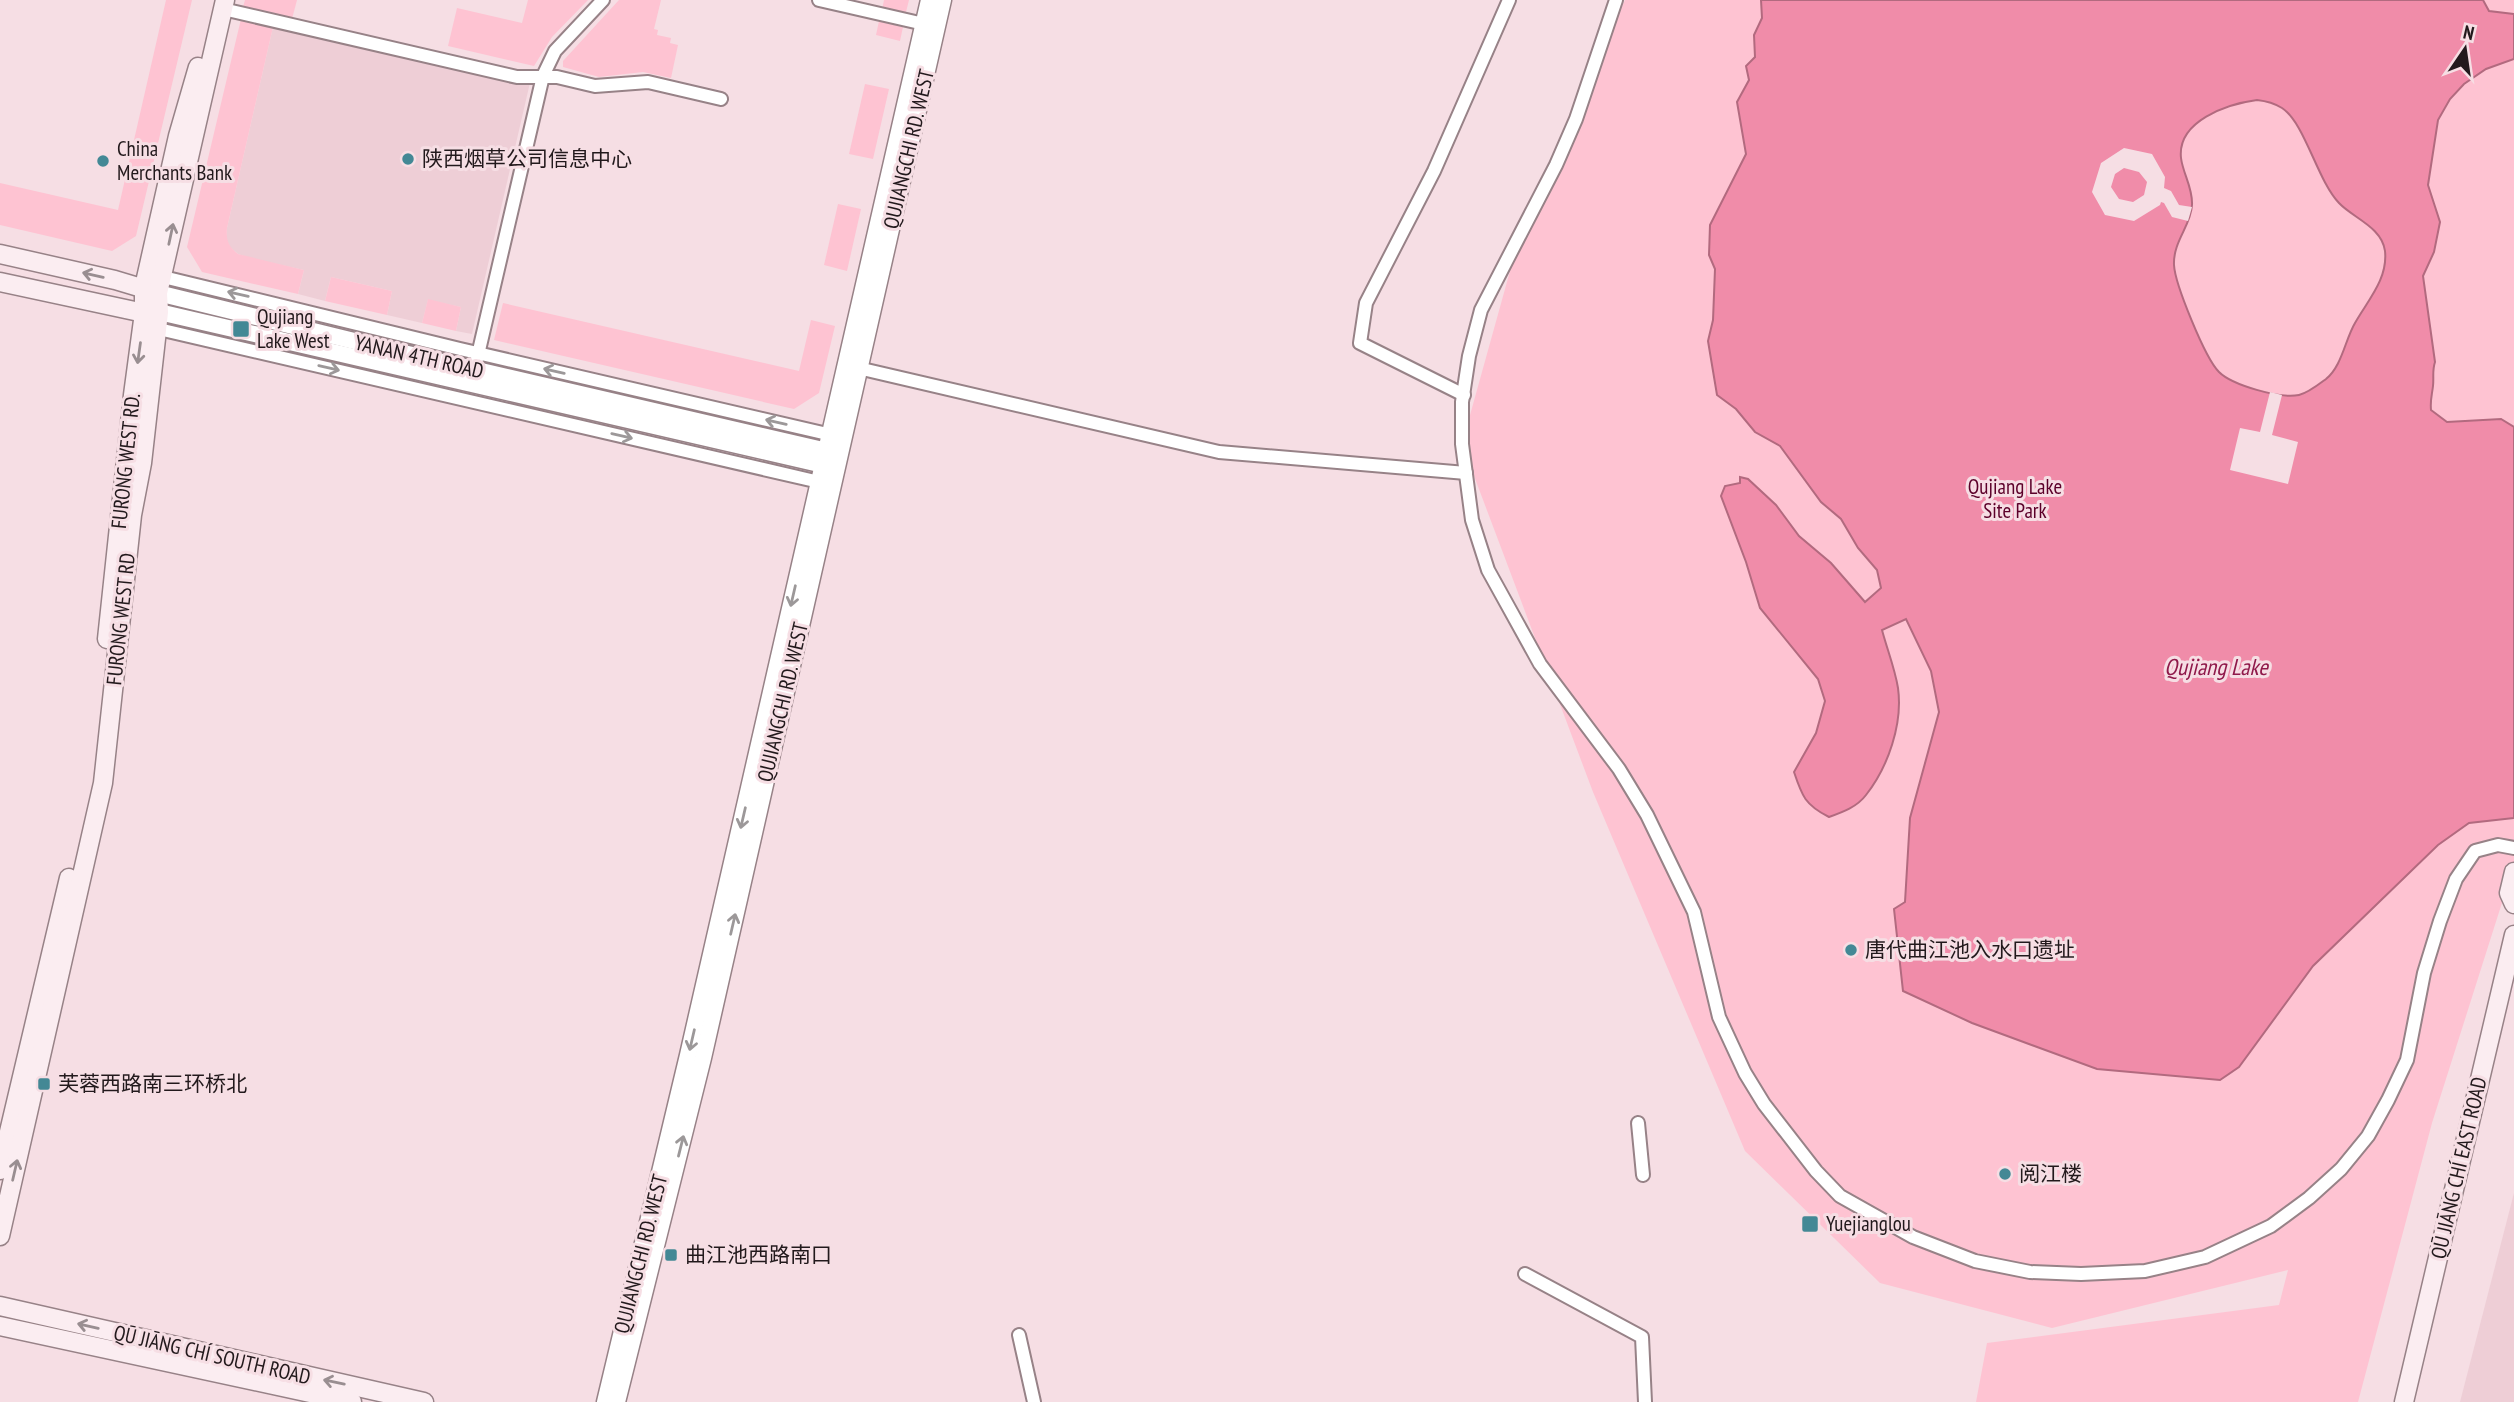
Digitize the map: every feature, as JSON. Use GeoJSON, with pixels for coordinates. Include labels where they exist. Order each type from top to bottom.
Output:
{"type":"FeatureCollection","features":[{"type":"Feature","properties":{"kind":"main road","name":"FURONG WEST RD"},"geometry":{"type":"LineString","coordinates":[[0,1236],[103,783],[132,515],[142,463],[152,301],[221,3]]}},
{"type":"Feature","properties":{"kind":"main road","name":"YANAN 4TH ROAD"},"geometry":{"type":"LineString","coordinates":[[0,254],[152,301]]}},
{"type":"Feature","properties":{"kind":"main road","name":"YANAN 4TH ROAD"},"geometry":{"type":"LineString","coordinates":[[0,282],[152,301]]}},
{"type":"Feature","properties":{"kind":"main road","name":"FURONG WEST RD."},"geometry":{"type":"LineString","coordinates":[[0,1170],[93,779],[131,407],[152,301]]}},
{"type":"Feature","properties":{"kind":"main road"},"geometry":{"type":"LineString","coordinates":[[2514,872],[2509,893],[2514,904]]}},
{"type":"Feature","properties":{"kind":"main road","name":"QŪ JIĀNG CHÍ EAST ROAD"},"geometry":{"type":"LineString","coordinates":[[2404,1402],[2514,934]]}},
{"type":"Feature","properties":{"kind":"main road","name":"QŪ JIĀNG CHÍ SOUTH ROAD"},"geometry":{"type":"LineString","coordinates":[[0,1306],[425,1402]]}},
{"type":"Feature","properties":{"kind":"main road","name":"QŪ JIĀNG CHÍ SOUTH ROAD"},"geometry":{"type":"LineString","coordinates":[[0,1326],[352,1402]]}},
{"type":"Feature","properties":{"kind":"street"},"geometry":{"type":"LineString","coordinates":[[475,370],[542,77],[555,51],[603,0]]}},
{"type":"Feature","properties":{"kind":"street"},"geometry":{"type":"LineString","coordinates":[[820,0],[924,24]]}},
{"type":"Feature","properties":{"kind":"street","name":"QUJIANGCHI RD. WEST"},"geometry":{"type":"LineString","coordinates":[[617,1402],[703,1058],[929,0]]}},
{"type":"Feature","properties":{"kind":"street","name":"QUJIANGCHI RD. WEST"},"geometry":{"type":"LineString","coordinates":[[836,436],[858,368],[943,0]]}},
{"type":"Feature","properties":{"kind":"street"},"geometry":{"type":"LineString","coordinates":[[1464,395],[1360,343],[1366,303],[1434,171],[1509,0]]}},
{"type":"Feature","properties":{"kind":"street"},"geometry":{"type":"LineString","coordinates":[[1616,0],[1576,119],[1533,213],[1505,260],[1481,310],[1469,356],[1464,395],[1462,444],[1472,520],[1488,570],[1540,664],[1619,769],[1647,815],[1694,912],[1719,1017],[1745,1073],[1764,1104],[1816,1171],[1840,1196],[1913,1237],[1965,1257],[2030,1272],[2081,1274],[2145,1270],[2205,1257],[2271,1226],[2309,1198],[2341,1169],[2361,1144],[2388,1100],[2407,1060],[2424,973],[2456,879],[2474,851],[2498,845],[2514,848]]}},
{"type":"Feature","properties":{"kind":"street"},"geometry":{"type":"LineString","coordinates":[[221,3],[517,77],[557,77],[595,86],[648,82],[721,99]]}},
{"type":"Feature","properties":{"kind":"street"},"geometry":{"type":"LineString","coordinates":[[152,301],[479,353],[836,436]]}},
{"type":"Feature","properties":{"kind":"street","name":"YANAN 4TH ROAD"},"geometry":{"type":"LineString","coordinates":[[152,301],[475,370],[829,468]]}},
{"type":"Feature","properties":{"kind":"street","name":"YANAN 4TH ROAD"},"geometry":{"type":"LineString","coordinates":[[152,301],[829,468]]}},
{"type":"Feature","properties":{"kind":"street"},"geometry":{"type":"LineString","coordinates":[[858,368],[1219,452],[1466,473]]}},
{"type":"Feature","properties":{"kind":"street","name":"QUJIANGCHI RD. WEST"},"geometry":{"type":"LineString","coordinates":[[605,1402],[829,468]]}},
{"type":"Feature","properties":{"kind":"street"},"geometry":{"type":"LineString","coordinates":[[1638,1123],[1643,1175]]}},
{"type":"Feature","properties":{"kind":"street"},"geometry":{"type":"LineString","coordinates":[[1525,1274],[1642,1337],[1645,1402]]}},
{"type":"Feature","properties":{"kind":"street"},"geometry":{"type":"LineString","coordinates":[[1019,1335],[1034,1402]]}},
{"type":"Feature","properties":{"kind":"shaded area"},"geometry":{"type":"Polygon","coordinates":[[[243,7],[532,74],[472,334],[456,331],[461,307],[428,300],[422,323],[387,315],[392,291],[331,277],[325,301],[298,294],[304,270],[250,258],[238,254],[230,247],[226,239],[227,228],[273,27],[241,19],[243,7]]]}},
{"type":"Feature","properties":{"kind":"shaded area"},"geometry":{"type":"Polygon","coordinates":[[[2514,1193],[2514,1402],[2460,1402],[2514,1193]]]}},
{"type":"Feature","properties":{"kind":"green space"},"geometry":{"type":"Polygon","coordinates":[[[166,0],[192,0],[136,236],[112,251],[0,225],[0,183],[118,210],[166,0]]]}},
{"type":"Feature","properties":{"kind":"green space"},"geometry":{"type":"Polygon","coordinates":[[[245,0],[297,0],[292,19],[243,7],[245,0]]]}},
{"type":"Feature","properties":{"kind":"green space"},"geometry":{"type":"Polygon","coordinates":[[[528,0],[588,0],[552,37],[534,66],[448,46],[457,8],[522,23],[528,0]]]}},
{"type":"Feature","properties":{"kind":"green space"},"geometry":{"type":"Polygon","coordinates":[[[619,0],[661,0],[654,29],[658,30],[657,35],[671,38],[670,43],[678,45],[671,78],[643,72],[599,77],[563,67],[563,61],[619,0]]]}},
{"type":"Feature","properties":{"kind":"green space"},"geometry":{"type":"Polygon","coordinates":[[[884,0],[909,0],[905,16],[882,10],[884,0]]]}},
{"type":"Feature","properties":{"kind":"green space","name":"Qujiang Lake Site Park"},"geometry":{"type":"Polygon","coordinates":[[[1625,0],[2514,0],[2514,887],[2507,887],[2432,1123],[2358,1402],[1976,1402],[1987,1343],[2279,1305],[2288,1270],[2052,1328],[1880,1283],[1745,1151],[1593,792],[1462,444],[1520,235],[1625,0]]]}},
{"type":"Feature","properties":{"kind":"green space"},"geometry":{"type":"Polygon","coordinates":[[[241,19],[273,27],[227,228],[227,239],[238,254],[304,270],[298,294],[202,272],[187,247],[241,19]]]}},
{"type":"Feature","properties":{"kind":"green space"},"geometry":{"type":"Polygon","coordinates":[[[879,21],[903,27],[900,41],[876,35],[879,21]]]}},
{"type":"Feature","properties":{"kind":"green space"},"geometry":{"type":"Polygon","coordinates":[[[865,84],[889,89],[873,159],[849,154],[865,84]]]}},
{"type":"Feature","properties":{"kind":"green space"},"geometry":{"type":"Polygon","coordinates":[[[838,204],[861,209],[847,271],[824,265],[838,204]]]}},
{"type":"Feature","properties":{"kind":"green space"},"geometry":{"type":"Polygon","coordinates":[[[331,277],[392,291],[387,315],[325,301],[331,277]]]}},
{"type":"Feature","properties":{"kind":"green space"},"geometry":{"type":"Polygon","coordinates":[[[428,299],[461,307],[456,331],[422,323],[428,299]]]}},
{"type":"Feature","properties":{"kind":"green space"},"geometry":{"type":"Polygon","coordinates":[[[503,303],[799,371],[811,320],[835,326],[819,393],[794,409],[494,340],[503,303]]]}},
{"type":"Feature","properties":{"kind":"water","name":"Qujiang Lake"},"geometry":{"type":"Polygon","coordinates":[[[1761,0],[2483,0],[2489,11],[2514,14],[2514,59],[2486,69],[2464,84],[2450,99],[2438,120],[2428,185],[2440,222],[2434,252],[2423,276],[2435,362],[2431,410],[2447,422],[2501,419],[2514,427],[2514,818],[2469,823],[2438,845],[2313,966],[2239,1067],[2220,1080],[2097,1069],[1972,1023],[1903,991],[1894,909],[1905,902],[1910,818],[1939,712],[1931,671],[1906,619],[1882,630],[1897,681],[1899,702],[1892,744],[1874,784],[1858,803],[1829,817],[1809,804],[1799,787],[1794,772],[1816,733],[1825,701],[1818,679],[1760,608],[1721,496],[1725,486],[1740,483],[1740,477],[1748,479],[1776,505],[1799,536],[1831,563],[1865,602],[1881,588],[1877,570],[1858,548],[1841,519],[1821,502],[1780,446],[1755,432],[1736,409],[1717,395],[1708,341],[1713,320],[1715,269],[1709,255],[1710,225],[1746,154],[1737,102],[1749,80],[1746,66],[1755,57],[1754,35],[1762,18],[1761,0]],[[2257,100],[2219,110],[2195,124],[2187,134],[2182,145],[2181,158],[2192,205],[2189,220],[2176,248],[2174,265],[2179,288],[2192,320],[2206,352],[2219,372],[2234,382],[2257,390],[2280,395],[2299,395],[2326,379],[2336,367],[2352,330],[2380,280],[2385,251],[2379,235],[2339,203],[2331,193],[2290,115],[2279,106],[2257,100]]]}},
{"type":"Feature","properties":{"kind":"pier"},"geometry":{"type":"Polygon","coordinates":[[[2124,148],[2152,154],[2165,177],[2164,188],[2171,191],[2179,205],[2192,207],[2188,221],[2172,217],[2161,202],[2134,221],[2105,215],[2092,192],[2101,163],[2124,148]],[[2124,168],[2115,174],[2111,187],[2119,199],[2133,202],[2144,195],[2147,182],[2139,172],[2124,168]]]}},
{"type":"Feature","properties":{"kind":"pier"},"geometry":{"type":"Polygon","coordinates":[[[2270,392],[2282,395],[2272,435],[2298,442],[2288,484],[2230,470],[2240,428],[2260,432],[2270,392]]]}},
{"type":"Feature","properties":{"kind":"place","name":"陕西烟草公司信息中心"},"geometry":{"type":"Point","coordinates":[408,159]}},
{"type":"Feature","properties":{"kind":"place","name":"China Merchants Bank"},"geometry":{"type":"Point","coordinates":[103,161]}},
{"type":"Feature","properties":{"kind":"place","name":"Qujiang Lake West"},"geometry":{"type":"Point","coordinates":[241,329]}},
{"type":"Feature","properties":{"kind":"place","name":"唐代曲江池入水口遗址"},"geometry":{"type":"Point","coordinates":[1851,950]}},
{"type":"Feature","properties":{"kind":"place","name":"芙蓉西路南三环桥北"},"geometry":{"type":"Point","coordinates":[44,1084]}},
{"type":"Feature","properties":{"kind":"place","name":"阅江楼"},"geometry":{"type":"Point","coordinates":[2005,1174]}},
{"type":"Feature","properties":{"kind":"place","name":"Yuejianglou"},"geometry":{"type":"Point","coordinates":[1810,1224]}},
{"type":"Feature","properties":{"kind":"place","name":"曲江池西路南口"},"geometry":{"type":"Point","coordinates":[671,1255]}}]}
